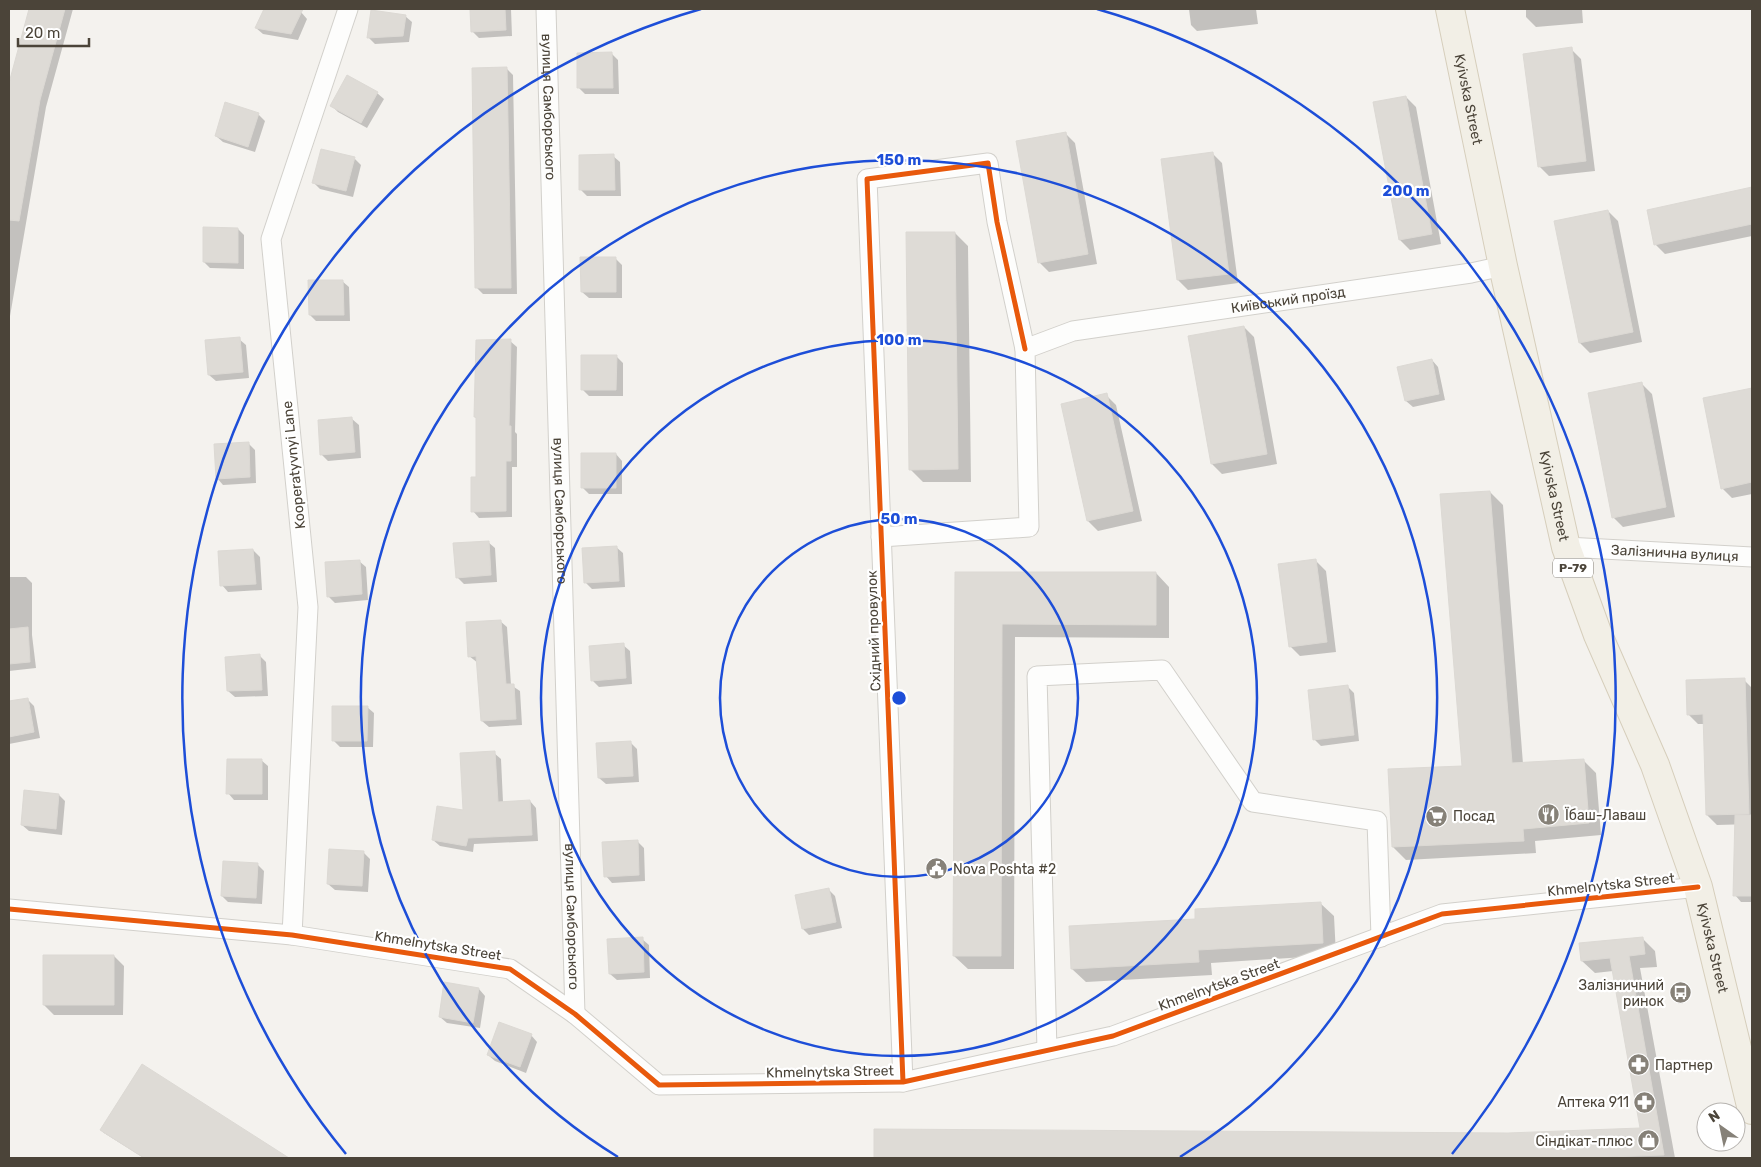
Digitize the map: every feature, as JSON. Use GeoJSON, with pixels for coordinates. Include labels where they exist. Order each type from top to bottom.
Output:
{"type":"FeatureCollection","features":[{"type":"Feature","properties":{"kind":"main road","name":"Kyivska Street"},"geometry":{"type":"LineString","coordinates":[[1450,9],[1503,266],[1566,547],[1598,635],[1655,765],[1698,887],[1752,1110]]}},
{"type":"Feature","properties":{"kind":"street","name":"Kooperatyvnyi Lane"},"geometry":{"type":"LineString","coordinates":[[292,935],[308,607],[271,239],[348,9]]}},
{"type":"Feature","properties":{"kind":"street","name":"вулиця Самборського"},"geometry":{"type":"LineString","coordinates":[[546,9],[575,1014]]}},
{"type":"Feature","properties":{"kind":"street","name":"Східний провулок"},"geometry":{"type":"LineString","coordinates":[[903,1082],[867,179],[988,163],[997,222],[1024,349]]}},
{"type":"Feature","properties":{"kind":"street","name":"Київський проїзд"},"geometry":{"type":"LineString","coordinates":[[1024,349],[1073,331],[1471,273],[1503,266]]}},
{"type":"Feature","properties":{"kind":"street"},"geometry":{"type":"LineString","coordinates":[[881,537],[1029,527],[1024,349]]}},
{"type":"Feature","properties":{"kind":"street","name":"Залізнична вулиця"},"geometry":{"type":"LineString","coordinates":[[1566,547],[1752,557]]}},
{"type":"Feature","properties":{"kind":"street"},"geometry":{"type":"LineString","coordinates":[[1047,1050],[1037,676],[1162,670],[1253,802],[1377,821],[1381,937]]}},
{"type":"Feature","properties":{"kind":"street","name":"Khmelnytska Street"},"geometry":{"type":"LineString","coordinates":[[9,909],[292,935],[510,969],[575,1014],[658,1085],[903,1082],[1113,1036],[1442,914],[1698,887]]}},
{"type":"Feature","properties":{"kind":"building"},"geometry":{"type":"Polygon","coordinates":[[[29,9],[65,9],[40,100],[19,221],[9,220],[9,83],[29,9]]]}},
{"type":"Feature","properties":{"kind":"building"},"geometry":{"type":"Polygon","coordinates":[[[264,9],[303,9],[291,34],[255,28],[264,9]]]}},
{"type":"Feature","properties":{"kind":"building"},"geometry":{"type":"Polygon","coordinates":[[[470,9],[505,9],[506,30],[471,32],[470,9]]]}},
{"type":"Feature","properties":{"kind":"building"},"geometry":{"type":"Polygon","coordinates":[[[371,10],[406,15],[403,36],[367,38],[371,10]]]}},
{"type":"Feature","properties":{"kind":"building"},"geometry":{"type":"Polygon","coordinates":[[[1572,47],[1586,161],[1538,167],[1523,54],[1572,47]]]}},
{"type":"Feature","properties":{"kind":"building"},"geometry":{"type":"Polygon","coordinates":[[[612,52],[613,88],[577,88],[577,53],[612,52]]]}},
{"type":"Feature","properties":{"kind":"building"},"geometry":{"type":"Polygon","coordinates":[[[507,67],[511,288],[475,288],[472,68],[507,67]]]}},
{"type":"Feature","properties":{"kind":"building"},"geometry":{"type":"Polygon","coordinates":[[[347,75],[378,92],[361,123],[330,106],[347,75]]]}},
{"type":"Feature","properties":{"kind":"building"},"geometry":{"type":"Polygon","coordinates":[[[1406,96],[1432,234],[1399,240],[1373,102],[1406,96]]]}},
{"type":"Feature","properties":{"kind":"building"},"geometry":{"type":"Polygon","coordinates":[[[225,102],[259,113],[248,147],[215,136],[225,102]]]}},
{"type":"Feature","properties":{"kind":"building"},"geometry":{"type":"Polygon","coordinates":[[[1066,132],[1088,254],[1038,263],[1016,141],[1066,132]]]}},
{"type":"Feature","properties":{"kind":"building"},"geometry":{"type":"Polygon","coordinates":[[[321,149],[355,157],[346,191],[312,183],[321,149]]]}},
{"type":"Feature","properties":{"kind":"building"},"geometry":{"type":"Polygon","coordinates":[[[1213,152],[1229,274],[1177,280],[1161,159],[1213,152]]]}},
{"type":"Feature","properties":{"kind":"building"},"geometry":{"type":"Polygon","coordinates":[[[614,154],[615,190],[579,190],[579,155],[614,154]]]}},
{"type":"Feature","properties":{"kind":"building"},"geometry":{"type":"Polygon","coordinates":[[[1752,187],[1752,224],[1654,245],[1647,210],[1752,187]]]}},
{"type":"Feature","properties":{"kind":"building"},"geometry":{"type":"Polygon","coordinates":[[[1608,210],[1633,332],[1579,343],[1554,221],[1608,210]]]}},
{"type":"Feature","properties":{"kind":"building"},"geometry":{"type":"Polygon","coordinates":[[[203,227],[238,228],[238,263],[203,262],[203,227]]]}},
{"type":"Feature","properties":{"kind":"building"},"geometry":{"type":"Polygon","coordinates":[[[906,232],[955,232],[958,469],[909,470],[906,232]]]}},
{"type":"Feature","properties":{"kind":"building"},"geometry":{"type":"Polygon","coordinates":[[[580,257],[616,257],[616,292],[581,292],[580,257]]]}},
{"type":"Feature","properties":{"kind":"building"},"geometry":{"type":"Polygon","coordinates":[[[308,280],[343,280],[344,315],[309,315],[308,280]]]}},
{"type":"Feature","properties":{"kind":"building"},"geometry":{"type":"Polygon","coordinates":[[[1244,326],[1267,454],[1211,464],[1188,336],[1244,326]]]}},
{"type":"Feature","properties":{"kind":"building"},"geometry":{"type":"Polygon","coordinates":[[[240,337],[243,372],[208,375],[205,340],[240,337]]]}},
{"type":"Feature","properties":{"kind":"building"},"geometry":{"type":"Polygon","coordinates":[[[511,339],[509,426],[511,426],[511,461],[506,461],[506,511],[471,512],[471,477],[476,477],[476,417],[474,417],[476,340],[511,339]]]}},
{"type":"Feature","properties":{"kind":"building"},"geometry":{"type":"Polygon","coordinates":[[[581,355],[617,355],[616,390],[581,390],[581,355]]]}},
{"type":"Feature","properties":{"kind":"building"},"geometry":{"type":"Polygon","coordinates":[[[1432,359],[1439,394],[1405,401],[1397,367],[1432,359]]]}},
{"type":"Feature","properties":{"kind":"building"},"geometry":{"type":"Polygon","coordinates":[[[1642,382],[1666,507],[1612,518],[1588,393],[1642,382]]]}},
{"type":"Feature","properties":{"kind":"building"},"geometry":{"type":"Polygon","coordinates":[[[1752,388],[1752,482],[1721,489],[1703,398],[1752,388]]]}},
{"type":"Feature","properties":{"kind":"building"},"geometry":{"type":"Polygon","coordinates":[[[1107,393],[1133,511],[1087,521],[1061,404],[1107,393]]]}},
{"type":"Feature","properties":{"kind":"building"},"geometry":{"type":"Polygon","coordinates":[[[352,417],[355,452],[320,455],[318,420],[352,417]]]}},
{"type":"Feature","properties":{"kind":"building"},"geometry":{"type":"Polygon","coordinates":[[[249,442],[250,477],[216,479],[214,444],[249,442]]]}},
{"type":"Feature","properties":{"kind":"building"},"geometry":{"type":"Polygon","coordinates":[[[581,453],[616,453],[616,488],[581,488],[581,453]]]}},
{"type":"Feature","properties":{"kind":"building"},"geometry":{"type":"Polygon","coordinates":[[[1490,491],[1512,763],[1584,759],[1589,823],[1523,829],[1524,841],[1392,847],[1388,769],[1462,766],[1440,494],[1490,491]]]}},
{"type":"Feature","properties":{"kind":"building"},"geometry":{"type":"Polygon","coordinates":[[[489,541],[491,575],[456,578],[453,543],[489,541]]]}},
{"type":"Feature","properties":{"kind":"building"},"geometry":{"type":"Polygon","coordinates":[[[617,546],[619,581],[584,583],[582,548],[617,546]]]}},
{"type":"Feature","properties":{"kind":"building"},"geometry":{"type":"Polygon","coordinates":[[[253,549],[256,584],[220,586],[218,551],[253,549]]]}},
{"type":"Feature","properties":{"kind":"building"},"geometry":{"type":"Polygon","coordinates":[[[1316,559],[1327,642],[1289,647],[1278,564],[1316,559]]]}},
{"type":"Feature","properties":{"kind":"building"},"geometry":{"type":"Polygon","coordinates":[[[360,560],[362,594],[327,597],[325,562],[360,560]]]}},
{"type":"Feature","properties":{"kind":"building"},"geometry":{"type":"Polygon","coordinates":[[[955,572],[1156,572],[1156,625],[1002,624],[1001,956],[953,956],[955,572]]]}},
{"type":"Feature","properties":{"kind":"building"},"geometry":{"type":"Polygon","coordinates":[[[501,620],[506,684],[514,684],[516,719],[481,721],[476,656],[468,657],[466,622],[501,620]]]}},
{"type":"Feature","properties":{"kind":"building"},"geometry":{"type":"Polygon","coordinates":[[[28,627],[30,662],[9,664],[9,629],[28,627]]]}},
{"type":"Feature","properties":{"kind":"building"},"geometry":{"type":"Polygon","coordinates":[[[624,643],[626,678],[591,681],[589,646],[624,643]]]}},
{"type":"Feature","properties":{"kind":"building"},"geometry":{"type":"Polygon","coordinates":[[[260,654],[262,690],[227,691],[225,657],[260,654]]]}},
{"type":"Feature","properties":{"kind":"building"},"geometry":{"type":"Polygon","coordinates":[[[1745,678],[1749,814],[1706,815],[1703,714],[1687,715],[1686,680],[1745,678]]]}},
{"type":"Feature","properties":{"kind":"building"},"geometry":{"type":"Polygon","coordinates":[[[1348,685],[1354,735],[1313,740],[1308,690],[1348,685]]]}},
{"type":"Feature","properties":{"kind":"building"},"geometry":{"type":"Polygon","coordinates":[[[28,698],[34,732],[9,737],[9,701],[28,698]]]}},
{"type":"Feature","properties":{"kind":"building"},"geometry":{"type":"Polygon","coordinates":[[[332,706],[368,706],[367,741],[332,741],[332,706]]]}},
{"type":"Feature","properties":{"kind":"building"},"geometry":{"type":"Polygon","coordinates":[[[631,741],[633,776],[598,778],[596,743],[631,741]]]}},
{"type":"Feature","properties":{"kind":"building"},"geometry":{"type":"Polygon","coordinates":[[[495,751],[498,802],[530,800],[532,835],[468,838],[466,846],[432,840],[437,806],[463,810],[460,753],[495,751]]]}},
{"type":"Feature","properties":{"kind":"building"},"geometry":{"type":"Polygon","coordinates":[[[227,759],[262,759],[262,794],[226,794],[227,759]]]}},
{"type":"Feature","properties":{"kind":"building"},"geometry":{"type":"Polygon","coordinates":[[[24,790],[59,794],[56,829],[21,825],[24,790]]]}},
{"type":"Feature","properties":{"kind":"building"},"geometry":{"type":"Polygon","coordinates":[[[1735,815],[1752,815],[1752,896],[1733,896],[1735,815]]]}},
{"type":"Feature","properties":{"kind":"building"},"geometry":{"type":"Polygon","coordinates":[[[638,840],[639,875],[604,877],[602,842],[638,840]]]}},
{"type":"Feature","properties":{"kind":"building"},"geometry":{"type":"Polygon","coordinates":[[[329,849],[364,851],[362,886],[327,884],[329,849]]]}},
{"type":"Feature","properties":{"kind":"building"},"geometry":{"type":"Polygon","coordinates":[[[223,861],[258,863],[256,898],[221,896],[223,861]]]}},
{"type":"Feature","properties":{"kind":"building"},"geometry":{"type":"Polygon","coordinates":[[[829,888],[836,922],[802,929],[795,895],[829,888]]]}},
{"type":"Feature","properties":{"kind":"building"},"geometry":{"type":"Polygon","coordinates":[[[1321,902],[1323,943],[1198,950],[1199,962],[1071,969],[1069,926],[1195,919],[1195,909],[1321,902]]]}},
{"type":"Feature","properties":{"kind":"building"},"geometry":{"type":"Polygon","coordinates":[[[643,937],[644,972],[609,974],[607,939],[643,937]]]}},
{"type":"Feature","properties":{"kind":"building"},"geometry":{"type":"Polygon","coordinates":[[[1643,937],[1645,954],[1629,956],[1664,1155],[1580,1158],[874,1157],[874,1129],[1508,1133],[1640,1128],[1610,958],[1581,961],[1579,943],[1643,937]]]}},
{"type":"Feature","properties":{"kind":"building"},"geometry":{"type":"Polygon","coordinates":[[[43,955],[114,955],[114,1005],[43,1005],[43,955]]]}},
{"type":"Feature","properties":{"kind":"building"},"geometry":{"type":"Polygon","coordinates":[[[444,982],[479,988],[473,1023],[439,1017],[444,982]]]}},
{"type":"Feature","properties":{"kind":"building"},"geometry":{"type":"Polygon","coordinates":[[[499,1022],[532,1034],[520,1067],[487,1055],[499,1022]]]}},
{"type":"Feature","properties":{"kind":"building"},"geometry":{"type":"Polygon","coordinates":[[[142,1064],[289,1158],[144,1158],[100,1130],[142,1064]]]}},
{"type":"Feature","properties":{"kind":"cycle path"},"geometry":{"type":"LineString","coordinates":[[903,1082],[867,179],[988,163],[997,222],[1025,349]]}},
{"type":"Feature","properties":{"kind":"cycle path"},"geometry":{"type":"LineString","coordinates":[[9,909],[292,935],[510,969],[575,1014],[659,1085],[903,1082],[1113,1036],[1442,914],[1698,887]]}},
{"type":"Feature","properties":{"kind":"place","name":"Їбаш-Лаваш"},"geometry":{"type":"Point","coordinates":[1549,815]}},
{"type":"Feature","properties":{"kind":"place","name":"Посад"},"geometry":{"type":"Point","coordinates":[1437,816]}},
{"type":"Feature","properties":{"kind":"place","name":"Nova Poshta #2"},"geometry":{"type":"Point","coordinates":[937,869]}},
{"type":"Feature","properties":{"kind":"place","name":"Залізничний ринок"},"geometry":{"type":"Point","coordinates":[1680,993]}},
{"type":"Feature","properties":{"kind":"place","name":"Партнер"},"geometry":{"type":"Point","coordinates":[1639,1065]}},
{"type":"Feature","properties":{"kind":"place","name":"Аптека 911"},"geometry":{"type":"Point","coordinates":[1645,1102]}},
{"type":"Feature","properties":{"kind":"place","name":"Сіндікат-плюс"},"geometry":{"type":"Point","coordinates":[1649,1141]}}]}
